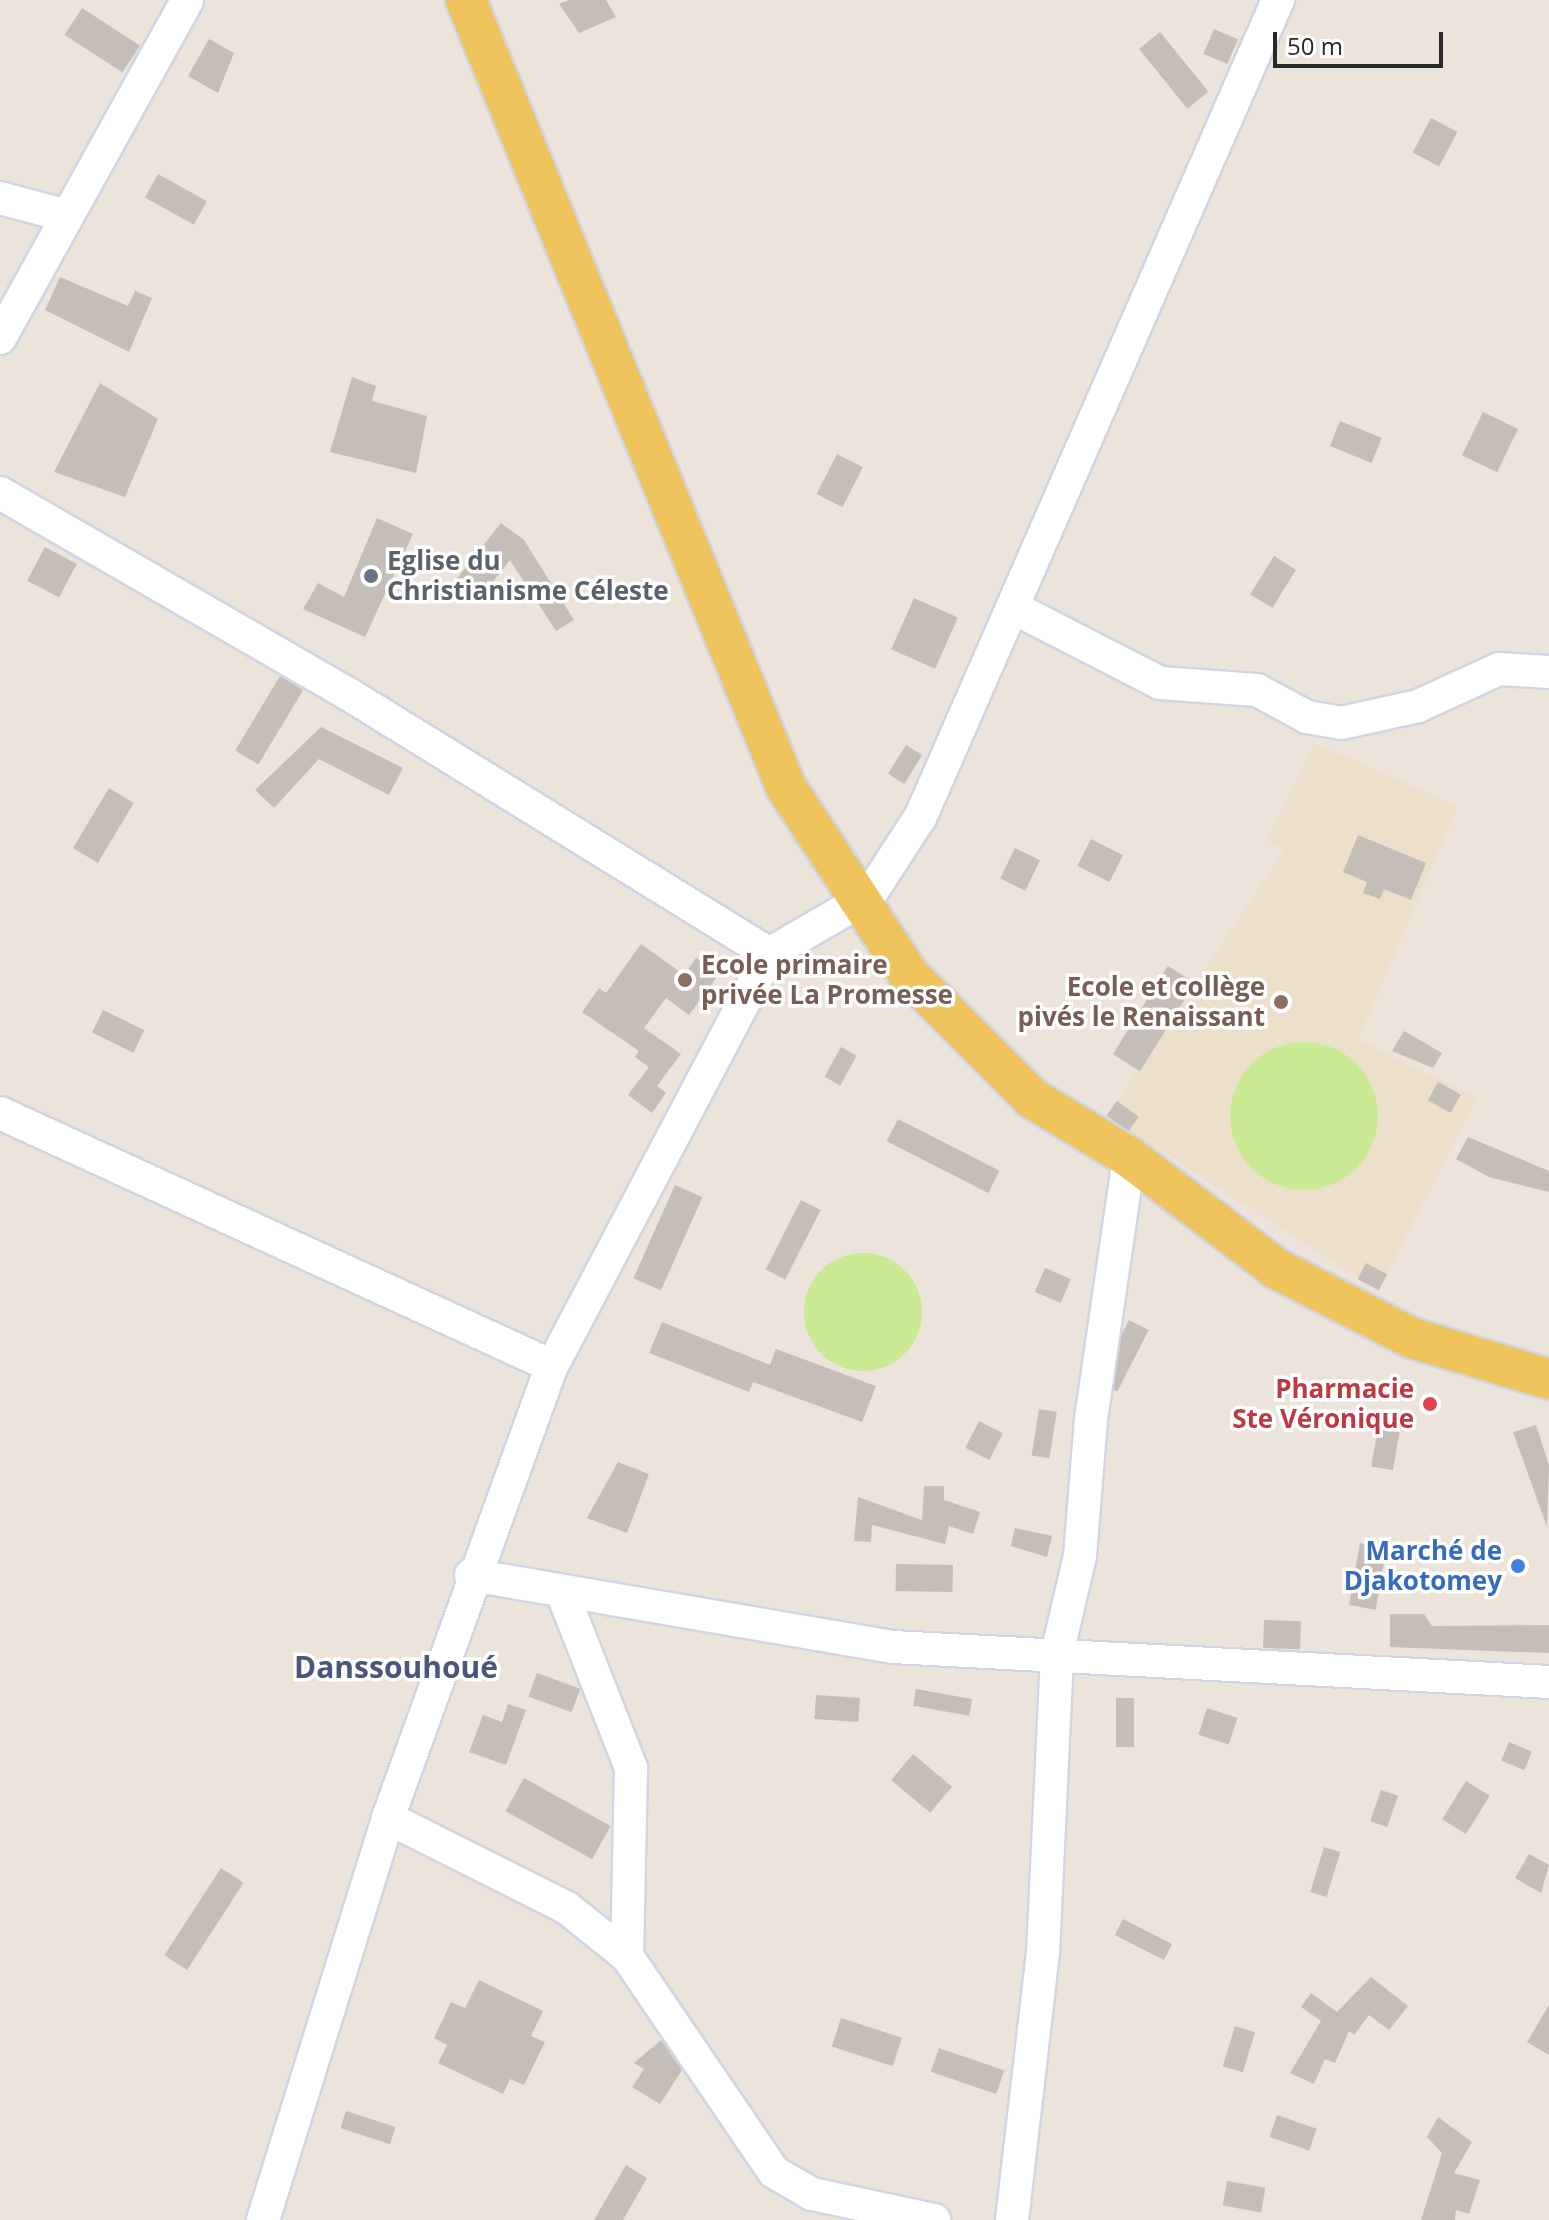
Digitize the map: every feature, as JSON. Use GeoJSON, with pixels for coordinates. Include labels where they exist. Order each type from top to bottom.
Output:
{"type":"FeatureCollection","features":[{"type":"Feature","properties":{"kind":"main road"},"geometry":{"type":"LineString","coordinates":[[466,0],[726,653],[786,787],[856,902],[978,1051],[1033,1099],[1129,1157],[1277,1269],[1412,1338],[1549,1379]]}},
{"type":"Feature","properties":{"kind":"street"},"geometry":{"type":"LineString","coordinates":[[0,338],[187,0]]}},
{"type":"Feature","properties":{"kind":"street"},"geometry":{"type":"LineString","coordinates":[[263,2220],[388,1818],[471,1575],[552,1366],[769,954],[856,902],[889,874],[915,828],[1016,609],[1278,0]]}},
{"type":"Feature","properties":{"kind":"street"},"geometry":{"type":"LineString","coordinates":[[0,198],[67,216]]}},
{"type":"Feature","properties":{"kind":"street"},"geometry":{"type":"LineString","coordinates":[[0,493],[350,695],[769,954]]}},
{"type":"Feature","properties":{"kind":"street"},"geometry":{"type":"LineString","coordinates":[[1016,609],[1160,683],[1257,690],[1307,717],[1341,723],[1418,706],[1499,669],[1549,672]]}},
{"type":"Feature","properties":{"kind":"street"},"geometry":{"type":"LineString","coordinates":[[0,1113],[552,1366]]}},
{"type":"Feature","properties":{"kind":"street"},"geometry":{"type":"LineString","coordinates":[[1012,2220],[1043,1953],[1057,1654],[1080,1556],[1091,1419],[1129,1157]]}},
{"type":"Feature","properties":{"kind":"street"},"geometry":{"type":"LineString","coordinates":[[471,1575],[564,1597],[893,1647],[1549,1682]]}},
{"type":"Feature","properties":{"kind":"street"},"geometry":{"type":"LineString","coordinates":[[564,1597],[631,1768],[627,1956]]}},
{"type":"Feature","properties":{"kind":"street"},"geometry":{"type":"LineString","coordinates":[[388,1818],[567,1908],[627,1956],[774,2172],[812,2194],[934,2220]]}},
{"type":"Feature","properties":{"kind":"shaded area","name":"Ecole et collège pivés le Renaissant"},"geometry":{"type":"Polygon","coordinates":[[[1315,743],[1458,806],[1358,1039],[1477,1098],[1378,1291],[1107,1116],[1284,851],[1267,840],[1315,743]]]}},
{"type":"Feature","properties":{"kind":"green space"},"geometry":{"type":"Polygon","coordinates":[[[1304,1042],[1332,1048],[1356,1064],[1372,1088],[1378,1116],[1372,1144],[1356,1168],[1332,1184],[1304,1190],[1276,1184],[1252,1168],[1236,1144],[1230,1116],[1236,1088],[1252,1064],[1276,1048],[1304,1042]]]}},
{"type":"Feature","properties":{"kind":"green space"},"geometry":{"type":"Polygon","coordinates":[[[863,1253],[886,1257],[905,1270],[918,1289],[922,1312],[918,1335],[905,1354],[886,1367],[863,1371],[840,1367],[821,1354],[808,1335],[804,1312],[808,1289],[821,1270],[840,1257],[863,1253]]]}},
{"type":"Feature","properties":{"kind":"building"},"geometry":{"type":"Polygon","coordinates":[[[569,0],[606,0],[616,17],[579,33],[559,4],[569,0]]]}},
{"type":"Feature","properties":{"kind":"building"},"geometry":{"type":"Polygon","coordinates":[[[82,8],[140,46],[122,72],[65,35],[82,8]]]}},
{"type":"Feature","properties":{"kind":"building"},"geometry":{"type":"Polygon","coordinates":[[[1214,29],[1238,39],[1227,64],[1203,54],[1214,29]]]}},
{"type":"Feature","properties":{"kind":"building"},"geometry":{"type":"Polygon","coordinates":[[[1160,32],[1208,92],[1187,109],[1139,49],[1160,32]]]}},
{"type":"Feature","properties":{"kind":"building"},"geometry":{"type":"Polygon","coordinates":[[[209,39],[234,53],[218,93],[188,76],[209,39]]]}},
{"type":"Feature","properties":{"kind":"building"},"geometry":{"type":"Polygon","coordinates":[[[1431,118],[1457,132],[1439,167],[1413,152],[1431,118]]]}},
{"type":"Feature","properties":{"kind":"building"},"geometry":{"type":"Polygon","coordinates":[[[158,174],[207,201],[194,225],[145,198],[158,174]]]}},
{"type":"Feature","properties":{"kind":"building"},"geometry":{"type":"Polygon","coordinates":[[[60,277],[128,306],[135,291],[152,298],[129,352],[45,310],[60,277]]]}},
{"type":"Feature","properties":{"kind":"building"},"geometry":{"type":"Polygon","coordinates":[[[352,377],[376,386],[372,401],[427,416],[416,473],[330,452],[352,377]]]}},
{"type":"Feature","properties":{"kind":"building"},"geometry":{"type":"Polygon","coordinates":[[[100,383],[158,419],[125,497],[54,472],[100,383]]]}},
{"type":"Feature","properties":{"kind":"building"},"geometry":{"type":"Polygon","coordinates":[[[1483,412],[1518,429],[1497,472],[1462,455],[1483,412]]]}},
{"type":"Feature","properties":{"kind":"building"},"geometry":{"type":"Polygon","coordinates":[[[1340,421],[1382,438],[1372,463],[1330,446],[1340,421]]]}},
{"type":"Feature","properties":{"kind":"building"},"geometry":{"type":"Polygon","coordinates":[[[837,454],[863,467],[842,507],[817,494],[837,454]]]}},
{"type":"Feature","properties":{"kind":"building"},"geometry":{"type":"Polygon","coordinates":[[[377,518],[413,534],[365,637],[303,609],[318,583],[344,597],[377,518]]]}},
{"type":"Feature","properties":{"kind":"building"},"geometry":{"type":"Polygon","coordinates":[[[501,523],[524,540],[574,620],[556,631],[510,560],[478,601],[454,582],[501,523]]]}},
{"type":"Feature","properties":{"kind":"building"},"geometry":{"type":"Polygon","coordinates":[[[45,547],[77,564],[59,597],[27,581],[45,547]]]}},
{"type":"Feature","properties":{"kind":"building"},"geometry":{"type":"Polygon","coordinates":[[[1274,556],[1296,570],[1272,608],[1250,594],[1274,556]]]}},
{"type":"Feature","properties":{"kind":"building"},"geometry":{"type":"Polygon","coordinates":[[[914,598],[958,618],[935,669],[891,649],[914,598]]]}},
{"type":"Feature","properties":{"kind":"building"},"geometry":{"type":"Polygon","coordinates":[[[280,676],[303,690],[258,764],[235,751],[280,676]]]}},
{"type":"Feature","properties":{"kind":"building"},"geometry":{"type":"Polygon","coordinates":[[[321,727],[403,768],[389,795],[319,759],[274,808],[255,790],[321,727]]]}},
{"type":"Feature","properties":{"kind":"building"},"geometry":{"type":"Polygon","coordinates":[[[906,745],[922,755],[904,784],[888,774],[906,745]]]}},
{"type":"Feature","properties":{"kind":"building"},"geometry":{"type":"Polygon","coordinates":[[[109,788],[134,803],[98,863],[73,848],[109,788]]]}},
{"type":"Feature","properties":{"kind":"building"},"geometry":{"type":"Polygon","coordinates":[[[1358,835],[1426,863],[1411,900],[1384,889],[1380,899],[1363,893],[1367,882],[1343,872],[1358,835]]]}},
{"type":"Feature","properties":{"kind":"building"},"geometry":{"type":"Polygon","coordinates":[[[1091,839],[1123,855],[1109,882],[1077,866],[1091,839]]]}},
{"type":"Feature","properties":{"kind":"building"},"geometry":{"type":"Polygon","coordinates":[[[1015,848],[1040,860],[1025,891],[1000,879],[1015,848]]]}},
{"type":"Feature","properties":{"kind":"building"},"geometry":{"type":"Polygon","coordinates":[[[641,944],[684,975],[696,958],[719,974],[689,1015],[666,998],[644,1028],[681,1054],[657,1086],[666,1093],[652,1113],[628,1095],[649,1067],[635,1057],[639,1051],[582,1012],[599,988],[606,993],[641,944]]]}},
{"type":"Feature","properties":{"kind":"building"},"geometry":{"type":"Polygon","coordinates":[[[1168,966],[1195,983],[1140,1071],[1113,1054],[1168,966]]]}},
{"type":"Feature","properties":{"kind":"building"},"geometry":{"type":"Polygon","coordinates":[[[103,1010],[144,1030],[133,1053],[92,1032],[103,1010]]]}},
{"type":"Feature","properties":{"kind":"building"},"geometry":{"type":"Polygon","coordinates":[[[1404,1031],[1442,1053],[1433,1068],[1392,1051],[1404,1031]]]}},
{"type":"Feature","properties":{"kind":"building"},"geometry":{"type":"Polygon","coordinates":[[[841,1047],[857,1056],[840,1085],[825,1077],[841,1047]]]}},
{"type":"Feature","properties":{"kind":"building"},"geometry":{"type":"Polygon","coordinates":[[[1438,1082],[1461,1095],[1451,1113],[1428,1100],[1438,1082]]]}},
{"type":"Feature","properties":{"kind":"building"},"geometry":{"type":"Polygon","coordinates":[[[1117,1101],[1139,1117],[1128,1131],[1106,1116],[1117,1101]]]}},
{"type":"Feature","properties":{"kind":"building"},"geometry":{"type":"Polygon","coordinates":[[[898,1119],[1000,1171],[988,1193],[887,1141],[898,1119]]]}},
{"type":"Feature","properties":{"kind":"building"},"geometry":{"type":"Polygon","coordinates":[[[1468,1137],[1549,1171],[1549,1192],[1489,1177],[1456,1159],[1468,1137]]]}},
{"type":"Feature","properties":{"kind":"building"},"geometry":{"type":"Polygon","coordinates":[[[675,1185],[702,1197],[661,1290],[634,1278],[675,1185]]]}},
{"type":"Feature","properties":{"kind":"building"},"geometry":{"type":"Polygon","coordinates":[[[801,1200],[821,1210],[785,1279],[766,1269],[801,1200]]]}},
{"type":"Feature","properties":{"kind":"building"},"geometry":{"type":"Polygon","coordinates":[[[1366,1263],[1387,1274],[1379,1290],[1358,1279],[1366,1263]]]}},
{"type":"Feature","properties":{"kind":"building"},"geometry":{"type":"Polygon","coordinates":[[[1045,1268],[1071,1279],[1061,1303],[1035,1292],[1045,1268]]]}},
{"type":"Feature","properties":{"kind":"building"},"geometry":{"type":"Polygon","coordinates":[[[1129,1320],[1149,1330],[1117,1391],[1098,1381],[1129,1320]]]}},
{"type":"Feature","properties":{"kind":"building"},"geometry":{"type":"Polygon","coordinates":[[[662,1322],[770,1365],[776,1349],[876,1386],[862,1422],[753,1382],[749,1392],[649,1353],[662,1322]]]}},
{"type":"Feature","properties":{"kind":"building"},"geometry":{"type":"Polygon","coordinates":[[[1039,1409],[1057,1412],[1049,1458],[1032,1455],[1039,1409]]]}},
{"type":"Feature","properties":{"kind":"building"},"geometry":{"type":"Polygon","coordinates":[[[979,1421],[1003,1433],[989,1460],[965,1448],[979,1421]]]}},
{"type":"Feature","properties":{"kind":"building"},"geometry":{"type":"Polygon","coordinates":[[[1536,1425],[1549,1465],[1547,1527],[1513,1432],[1536,1425]]]}},
{"type":"Feature","properties":{"kind":"building"},"geometry":{"type":"Polygon","coordinates":[[[1378,1428],[1400,1432],[1393,1470],[1371,1466],[1378,1428]]]}},
{"type":"Feature","properties":{"kind":"building"},"geometry":{"type":"Polygon","coordinates":[[[618,1462],[649,1474],[627,1533],[587,1518],[618,1462]]]}},
{"type":"Feature","properties":{"kind":"building"},"geometry":{"type":"Polygon","coordinates":[[[924,1486],[944,1486],[944,1500],[980,1512],[973,1534],[949,1526],[945,1544],[872,1525],[871,1542],[854,1541],[858,1497],[922,1520],[924,1486]]]}},
{"type":"Feature","properties":{"kind":"building"},"geometry":{"type":"Polygon","coordinates":[[[1015,1528],[1052,1536],[1047,1557],[1011,1546],[1015,1528]]]}},
{"type":"Feature","properties":{"kind":"building"},"geometry":{"type":"Polygon","coordinates":[[[1360,1543],[1387,1548],[1376,1610],[1349,1605],[1360,1543]]]}},
{"type":"Feature","properties":{"kind":"building"},"geometry":{"type":"Polygon","coordinates":[[[896,1564],[953,1565],[953,1592],[896,1591],[896,1564]]]}},
{"type":"Feature","properties":{"kind":"building"},"geometry":{"type":"Polygon","coordinates":[[[1390,1614],[1424,1614],[1432,1626],[1549,1625],[1549,1653],[1390,1647],[1390,1614]]]}},
{"type":"Feature","properties":{"kind":"building"},"geometry":{"type":"Polygon","coordinates":[[[1264,1620],[1301,1621],[1300,1649],[1263,1648],[1264,1620]]]}},
{"type":"Feature","properties":{"kind":"building"},"geometry":{"type":"Polygon","coordinates":[[[537,1673],[580,1689],[572,1712],[528,1696],[537,1673]]]}},
{"type":"Feature","properties":{"kind":"building"},"geometry":{"type":"Polygon","coordinates":[[[916,1689],[972,1699],[969,1716],[913,1706],[916,1689]]]}},
{"type":"Feature","properties":{"kind":"building"},"geometry":{"type":"Polygon","coordinates":[[[816,1695],[860,1698],[858,1722],[814,1719],[816,1695]]]}},
{"type":"Feature","properties":{"kind":"building"},"geometry":{"type":"Polygon","coordinates":[[[1116,1698],[1134,1698],[1134,1747],[1116,1747],[1116,1698]]]}},
{"type":"Feature","properties":{"kind":"building"},"geometry":{"type":"Polygon","coordinates":[[[508,1704],[526,1710],[506,1765],[469,1752],[483,1715],[502,1722],[508,1704]]]}},
{"type":"Feature","properties":{"kind":"building"},"geometry":{"type":"Polygon","coordinates":[[[1207,1708],[1237,1718],[1229,1745],[1198,1735],[1207,1708]]]}},
{"type":"Feature","properties":{"kind":"building"},"geometry":{"type":"Polygon","coordinates":[[[1509,1742],[1532,1752],[1524,1770],[1501,1760],[1509,1742]]]}},
{"type":"Feature","properties":{"kind":"building"},"geometry":{"type":"Polygon","coordinates":[[[913,1754],[952,1787],[930,1813],[891,1780],[913,1754]]]}},
{"type":"Feature","properties":{"kind":"building"},"geometry":{"type":"Polygon","coordinates":[[[524,1778],[611,1826],[592,1859],[506,1811],[524,1778]]]}},
{"type":"Feature","properties":{"kind":"building"},"geometry":{"type":"Polygon","coordinates":[[[1466,1781],[1490,1796],[1466,1834],[1442,1819],[1466,1781]]]}},
{"type":"Feature","properties":{"kind":"building"},"geometry":{"type":"Polygon","coordinates":[[[1381,1790],[1398,1796],[1387,1827],[1370,1821],[1381,1790]]]}},
{"type":"Feature","properties":{"kind":"building"},"geometry":{"type":"Polygon","coordinates":[[[1324,1847],[1340,1852],[1327,1897],[1310,1892],[1324,1847]]]}},
{"type":"Feature","properties":{"kind":"building"},"geometry":{"type":"Polygon","coordinates":[[[1529,1854],[1549,1865],[1541,1893],[1515,1878],[1529,1854]]]}},
{"type":"Feature","properties":{"kind":"building"},"geometry":{"type":"Polygon","coordinates":[[[221,1868],[244,1883],[187,1970],[164,1955],[221,1868]]]}},
{"type":"Feature","properties":{"kind":"building"},"geometry":{"type":"Polygon","coordinates":[[[1123,1919],[1172,1944],[1164,1960],[1115,1935],[1123,1919]]]}},
{"type":"Feature","properties":{"kind":"building"},"geometry":{"type":"Polygon","coordinates":[[[1371,1977],[1408,2006],[1389,2030],[1369,2015],[1354,2035],[1349,2031],[1335,2063],[1325,2059],[1314,2084],[1290,2073],[1321,2021],[1301,2007],[1311,1993],[1337,2012],[1371,1977]]]}},
{"type":"Feature","properties":{"kind":"building"},"geometry":{"type":"Polygon","coordinates":[[[479,1980],[543,2011],[531,2036],[545,2042],[524,2085],[510,2079],[503,2094],[438,2063],[447,2045],[434,2038],[451,2002],[465,2008],[479,1980]]]}},
{"type":"Feature","properties":{"kind":"building"},"geometry":{"type":"Polygon","coordinates":[[[1549,2005],[1549,2055],[1527,2042],[1549,2005]]]}},
{"type":"Feature","properties":{"kind":"building"},"geometry":{"type":"Polygon","coordinates":[[[841,2018],[902,2038],[893,2066],[832,2047],[841,2018]]]}},
{"type":"Feature","properties":{"kind":"building"},"geometry":{"type":"Polygon","coordinates":[[[1235,2026],[1255,2032],[1243,2072],[1223,2066],[1235,2026]]]}},
{"type":"Feature","properties":{"kind":"building"},"geometry":{"type":"Polygon","coordinates":[[[661,2040],[682,2070],[660,2104],[632,2087],[644,2069],[634,2063],[661,2040]]]}},
{"type":"Feature","properties":{"kind":"building"},"geometry":{"type":"Polygon","coordinates":[[[939,2048],[1004,2070],[996,2094],[931,2072],[939,2048]]]}},
{"type":"Feature","properties":{"kind":"building"},"geometry":{"type":"Polygon","coordinates":[[[346,2111],[395,2127],[390,2144],[340,2128],[346,2111]]]}},
{"type":"Feature","properties":{"kind":"building"},"geometry":{"type":"Polygon","coordinates":[[[1277,2115],[1317,2129],[1309,2150],[1270,2137],[1277,2115]]]}},
{"type":"Feature","properties":{"kind":"building"},"geometry":{"type":"Polygon","coordinates":[[[1438,2117],[1472,2142],[1454,2173],[1480,2180],[1469,2214],[1456,2210],[1455,2220],[1421,2220],[1442,2153],[1427,2137],[1438,2117]]]}},
{"type":"Feature","properties":{"kind":"building"},"geometry":{"type":"Polygon","coordinates":[[[626,2165],[647,2178],[623,2220],[594,2220],[626,2165]]]}},
{"type":"Feature","properties":{"kind":"building"},"geometry":{"type":"Polygon","coordinates":[[[1227,2181],[1265,2188],[1261,2212],[1223,2206],[1227,2181]]]}},
{"type":"Feature","properties":{"kind":"place","name":"Eglise du Christianisme Céleste"},"geometry":{"type":"Point","coordinates":[371,576]}},
{"type":"Feature","properties":{"kind":"place","name":"Ecole primaire privée La Promesse"},"geometry":{"type":"Point","coordinates":[685,980]}},
{"type":"Feature","properties":{"kind":"place","name":"Ecole et collège pivés le Renaissant"},"geometry":{"type":"Point","coordinates":[1281,1002]}},
{"type":"Feature","properties":{"kind":"place","name":"Pharmacie Ste Véronique"},"geometry":{"type":"Point","coordinates":[1430,1404]}},
{"type":"Feature","properties":{"kind":"place","name":"Marché de Djakotomey"},"geometry":{"type":"Point","coordinates":[1518,1566]}},
{"type":"Feature","properties":{"kind":"district","name":"Danssouhoué"},"geometry":{"type":"Point","coordinates":[396,1667]}}]}
